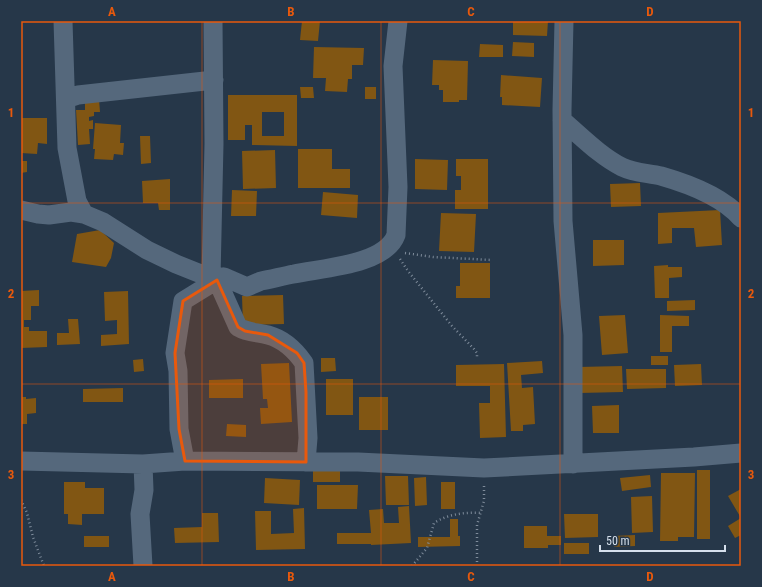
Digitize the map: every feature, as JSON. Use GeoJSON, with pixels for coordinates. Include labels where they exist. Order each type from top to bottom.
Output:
{"type":"FeatureCollection","features":[{"type":"Feature","properties":{"kind":"street"},"geometry":{"type":"LineString","coordinates":[[64,21],[67,148],[77,201],[84,214]]}},
{"type":"Feature","properties":{"kind":"street"},"geometry":{"type":"LineString","coordinates":[[213,21],[217,279],[238,327],[245,331],[268,335],[289,346],[297,353],[304,363],[308,438],[306,462]]}},
{"type":"Feature","properties":{"kind":"street"},"geometry":{"type":"LineString","coordinates":[[21,210],[48,215],[71,212],[84,214],[103,222],[147,250],[176,264],[217,279],[247,287],[261,281],[358,262],[390,251],[396,235],[398,187],[394,66],[398,21]]}},
{"type":"Feature","properties":{"kind":"street"},"geometry":{"type":"LineString","coordinates":[[564,21],[562,120],[563,221],[573,335],[573,464]]}},
{"type":"Feature","properties":{"kind":"street"},"geometry":{"type":"LineString","coordinates":[[66,98],[78,95],[214,80]]}},
{"type":"Feature","properties":{"kind":"street"},"geometry":{"type":"LineString","coordinates":[[562,120],[609,159],[624,168],[661,176],[714,196],[741,218]]}},
{"type":"Feature","properties":{"kind":"street"},"geometry":{"type":"LineString","coordinates":[[185,461],[179,429],[178,371],[175,353],[182,301],[217,279]]}},
{"type":"Feature","properties":{"kind":"street"},"geometry":{"type":"LineString","coordinates":[[21,461],[144,464],[185,461],[358,462],[484,468],[573,464],[613,460],[694,457],[741,452]]}},
{"type":"Feature","properties":{"kind":"street"},"geometry":{"type":"LineString","coordinates":[[143,566],[140,514],[144,490],[144,464]]}},
{"type":"Feature","properties":{"kind":"path"},"geometry":{"type":"LineString","coordinates":[[390,251],[432,258],[492,260]]}},
{"type":"Feature","properties":{"kind":"path"},"geometry":{"type":"LineString","coordinates":[[390,251],[452,326],[474,349],[476,358]]}},
{"type":"Feature","properties":{"kind":"path"},"geometry":{"type":"LineString","coordinates":[[477,566],[477,525],[482,513],[484,502],[484,468]]}},
{"type":"Feature","properties":{"kind":"path"},"geometry":{"type":"LineString","coordinates":[[21,500],[27,512],[33,538],[44,566]]}},
{"type":"Feature","properties":{"kind":"path"},"geometry":{"type":"LineString","coordinates":[[412,566],[427,548],[434,523],[443,518],[470,512],[482,513]]}},
{"type":"Feature","properties":{"kind":"highlighted area"},"geometry":{"type":"Polygon","coordinates":[[[217,280],[238,327],[245,331],[268,335],[297,353],[304,363],[306,392],[306,462],[185,461],[179,429],[175,353],[183,301],[217,280]]]}},
{"type":"Feature","properties":{"kind":"building"},"geometry":{"type":"Polygon","coordinates":[[[302,21],[320,21],[318,41],[300,40],[302,21]]]}},
{"type":"Feature","properties":{"kind":"building"},"geometry":{"type":"Polygon","coordinates":[[[513,21],[548,21],[547,36],[513,35],[513,21]]]}},
{"type":"Feature","properties":{"kind":"building"},"geometry":{"type":"Polygon","coordinates":[[[513,42],[534,43],[534,57],[512,56],[513,42]]]}},
{"type":"Feature","properties":{"kind":"building"},"geometry":{"type":"Polygon","coordinates":[[[480,44],[503,45],[503,57],[479,57],[480,44]]]}},
{"type":"Feature","properties":{"kind":"building"},"geometry":{"type":"Polygon","coordinates":[[[314,47],[364,48],[363,65],[352,65],[352,79],[348,79],[347,92],[325,91],[326,78],[313,78],[314,47]]]}},
{"type":"Feature","properties":{"kind":"building"},"geometry":{"type":"Polygon","coordinates":[[[433,60],[468,61],[467,100],[459,100],[459,102],[443,102],[443,90],[439,90],[439,85],[432,85],[433,60]]]}},
{"type":"Feature","properties":{"kind":"building"},"geometry":{"type":"Polygon","coordinates":[[[501,75],[542,78],[540,107],[502,105],[502,97],[500,97],[501,75]]]}},
{"type":"Feature","properties":{"kind":"building"},"geometry":{"type":"Polygon","coordinates":[[[300,87],[313,87],[314,98],[301,98],[300,87]]]}},
{"type":"Feature","properties":{"kind":"building"},"geometry":{"type":"Polygon","coordinates":[[[365,87],[376,87],[376,99],[365,99],[365,87]]]}},
{"type":"Feature","properties":{"kind":"building"},"geometry":{"type":"Polygon","coordinates":[[[228,95],[297,95],[297,146],[252,145],[252,125],[245,125],[245,140],[228,140],[228,95]],[[262,112],[262,136],[284,136],[284,112],[262,112]]]}},
{"type":"Feature","properties":{"kind":"building"},"geometry":{"type":"Polygon","coordinates":[[[99,99],[100,112],[94,112],[94,116],[89,117],[89,121],[93,120],[93,129],[89,129],[90,144],[78,145],[76,110],[85,110],[85,100],[99,99]]]}},
{"type":"Feature","properties":{"kind":"building"},"geometry":{"type":"Polygon","coordinates":[[[21,118],[47,118],[47,144],[38,143],[37,154],[21,153],[21,118]]]}},
{"type":"Feature","properties":{"kind":"building"},"geometry":{"type":"Polygon","coordinates":[[[95,123],[121,125],[120,143],[124,143],[123,155],[114,154],[113,160],[94,159],[95,149],[93,149],[95,123]]]}},
{"type":"Feature","properties":{"kind":"building"},"geometry":{"type":"Polygon","coordinates":[[[140,136],[150,136],[151,163],[141,164],[140,136]]]}},
{"type":"Feature","properties":{"kind":"building"},"geometry":{"type":"Polygon","coordinates":[[[298,149],[332,149],[332,169],[350,169],[350,188],[298,188],[298,149]]]}},
{"type":"Feature","properties":{"kind":"building"},"geometry":{"type":"Polygon","coordinates":[[[275,150],[276,188],[243,189],[242,151],[275,150]]]}},
{"type":"Feature","properties":{"kind":"building"},"geometry":{"type":"Polygon","coordinates":[[[415,159],[448,160],[447,190],[415,189],[415,159]]]}},
{"type":"Feature","properties":{"kind":"building"},"geometry":{"type":"Polygon","coordinates":[[[456,159],[488,159],[488,209],[455,209],[455,190],[461,190],[461,176],[456,176],[456,159]]]}},
{"type":"Feature","properties":{"kind":"building"},"geometry":{"type":"Polygon","coordinates":[[[21,161],[27,161],[27,172],[21,173],[21,161]]]}},
{"type":"Feature","properties":{"kind":"building"},"geometry":{"type":"Polygon","coordinates":[[[170,179],[170,210],[159,210],[158,203],[143,203],[142,181],[170,179]]]}},
{"type":"Feature","properties":{"kind":"building"},"geometry":{"type":"Polygon","coordinates":[[[640,183],[641,206],[611,207],[610,184],[640,183]]]}},
{"type":"Feature","properties":{"kind":"building"},"geometry":{"type":"Polygon","coordinates":[[[232,190],[257,191],[256,216],[231,216],[232,190]]]}},
{"type":"Feature","properties":{"kind":"building"},"geometry":{"type":"Polygon","coordinates":[[[323,192],[358,195],[357,218],[321,215],[323,192]]]}},
{"type":"Feature","properties":{"kind":"building"},"geometry":{"type":"Polygon","coordinates":[[[720,210],[722,245],[696,247],[694,228],[672,228],[672,243],[658,244],[658,213],[720,210]]]}},
{"type":"Feature","properties":{"kind":"building"},"geometry":{"type":"Polygon","coordinates":[[[441,213],[476,214],[474,252],[439,251],[441,213]]]}},
{"type":"Feature","properties":{"kind":"building"},"geometry":{"type":"Polygon","coordinates":[[[100,230],[114,243],[111,258],[106,267],[72,262],[77,234],[100,230]]]}},
{"type":"Feature","properties":{"kind":"building"},"geometry":{"type":"Polygon","coordinates":[[[593,240],[624,240],[624,265],[593,266],[593,240]]]}},
{"type":"Feature","properties":{"kind":"building"},"geometry":{"type":"Polygon","coordinates":[[[460,263],[490,263],[490,298],[456,298],[456,286],[460,286],[460,263]]]}},
{"type":"Feature","properties":{"kind":"building"},"geometry":{"type":"Polygon","coordinates":[[[668,265],[668,267],[682,267],[682,277],[669,278],[669,298],[655,298],[654,266],[668,265]]]}},
{"type":"Feature","properties":{"kind":"building"},"geometry":{"type":"Polygon","coordinates":[[[39,290],[39,306],[31,306],[31,320],[24,320],[24,327],[29,327],[29,331],[47,331],[47,347],[21,348],[21,291],[39,290]]]}},
{"type":"Feature","properties":{"kind":"building"},"geometry":{"type":"Polygon","coordinates":[[[128,291],[129,344],[101,346],[101,335],[117,334],[117,320],[105,321],[104,292],[128,291]]]}},
{"type":"Feature","properties":{"kind":"building"},"geometry":{"type":"Polygon","coordinates":[[[283,295],[284,324],[243,325],[242,296],[283,295]]]}},
{"type":"Feature","properties":{"kind":"building"},"geometry":{"type":"Polygon","coordinates":[[[695,300],[695,310],[667,311],[667,301],[695,300]]]}},
{"type":"Feature","properties":{"kind":"building"},"geometry":{"type":"Polygon","coordinates":[[[625,315],[628,353],[602,355],[599,316],[625,315]]]}},
{"type":"Feature","properties":{"kind":"building"},"geometry":{"type":"Polygon","coordinates":[[[660,315],[689,316],[689,326],[672,326],[672,352],[660,352],[660,315]]]}},
{"type":"Feature","properties":{"kind":"building"},"geometry":{"type":"Polygon","coordinates":[[[68,319],[78,319],[80,344],[57,345],[57,333],[69,333],[68,319]]]}},
{"type":"Feature","properties":{"kind":"building"},"geometry":{"type":"Polygon","coordinates":[[[651,356],[668,356],[668,365],[651,365],[651,356]]]}},
{"type":"Feature","properties":{"kind":"building"},"geometry":{"type":"Polygon","coordinates":[[[321,358],[335,358],[336,371],[321,372],[321,358]]]}},
{"type":"Feature","properties":{"kind":"building"},"geometry":{"type":"Polygon","coordinates":[[[143,359],[144,371],[134,372],[133,360],[143,359]]]}},
{"type":"Feature","properties":{"kind":"building"},"geometry":{"type":"Polygon","coordinates":[[[542,361],[543,373],[521,375],[522,388],[533,387],[535,424],[523,425],[523,431],[511,431],[507,363],[542,361]]]}},
{"type":"Feature","properties":{"kind":"building"},"geometry":{"type":"Polygon","coordinates":[[[289,363],[292,422],[261,424],[260,408],[268,408],[267,399],[263,399],[261,364],[289,363]]]}},
{"type":"Feature","properties":{"kind":"building"},"geometry":{"type":"Polygon","coordinates":[[[504,364],[506,437],[480,438],[479,403],[490,403],[490,386],[456,386],[456,365],[504,364]]]}},
{"type":"Feature","properties":{"kind":"building"},"geometry":{"type":"Polygon","coordinates":[[[701,364],[702,385],[675,386],[674,365],[701,364]]]}},
{"type":"Feature","properties":{"kind":"building"},"geometry":{"type":"Polygon","coordinates":[[[622,366],[623,392],[579,393],[578,367],[622,366]]]}},
{"type":"Feature","properties":{"kind":"building"},"geometry":{"type":"Polygon","coordinates":[[[626,369],[666,369],[666,388],[627,389],[626,369]]]}},
{"type":"Feature","properties":{"kind":"building"},"geometry":{"type":"Polygon","coordinates":[[[243,379],[243,398],[209,398],[209,380],[243,379]]]}},
{"type":"Feature","properties":{"kind":"building"},"geometry":{"type":"Polygon","coordinates":[[[326,379],[353,379],[353,415],[326,415],[326,379]]]}},
{"type":"Feature","properties":{"kind":"building"},"geometry":{"type":"Polygon","coordinates":[[[123,388],[123,402],[83,402],[83,389],[123,388]]]}},
{"type":"Feature","properties":{"kind":"building"},"geometry":{"type":"Polygon","coordinates":[[[21,397],[26,397],[26,399],[36,398],[36,413],[27,414],[27,424],[21,424],[21,397]]]}},
{"type":"Feature","properties":{"kind":"building"},"geometry":{"type":"Polygon","coordinates":[[[359,397],[388,397],[388,430],[359,430],[359,397]]]}},
{"type":"Feature","properties":{"kind":"building"},"geometry":{"type":"Polygon","coordinates":[[[619,405],[619,433],[593,433],[592,406],[619,405]]]}},
{"type":"Feature","properties":{"kind":"building"},"geometry":{"type":"Polygon","coordinates":[[[227,424],[246,425],[246,437],[226,436],[227,424]]]}},
{"type":"Feature","properties":{"kind":"building"},"geometry":{"type":"Polygon","coordinates":[[[697,470],[710,470],[710,539],[697,539],[697,470]]]}},
{"type":"Feature","properties":{"kind":"building"},"geometry":{"type":"Polygon","coordinates":[[[313,471],[340,471],[340,482],[313,482],[313,471]]]}},
{"type":"Feature","properties":{"kind":"building"},"geometry":{"type":"Polygon","coordinates":[[[661,473],[695,473],[694,537],[678,537],[678,541],[660,541],[661,473]]]}},
{"type":"Feature","properties":{"kind":"building"},"geometry":{"type":"Polygon","coordinates":[[[650,475],[651,487],[622,491],[620,478],[650,475]]]}},
{"type":"Feature","properties":{"kind":"building"},"geometry":{"type":"Polygon","coordinates":[[[385,476],[408,476],[409,505],[386,505],[385,476]]]}},
{"type":"Feature","properties":{"kind":"building"},"geometry":{"type":"Polygon","coordinates":[[[426,477],[427,505],[415,506],[414,478],[426,477]]]}},
{"type":"Feature","properties":{"kind":"building"},"geometry":{"type":"Polygon","coordinates":[[[265,478],[300,480],[299,505],[264,503],[265,478]]]}},
{"type":"Feature","properties":{"kind":"building"},"geometry":{"type":"Polygon","coordinates":[[[64,482],[85,482],[85,488],[104,488],[104,514],[82,514],[82,525],[68,524],[68,514],[64,514],[64,482]]]}},
{"type":"Feature","properties":{"kind":"building"},"geometry":{"type":"Polygon","coordinates":[[[441,482],[455,482],[455,509],[441,509],[441,482]]]}},
{"type":"Feature","properties":{"kind":"building"},"geometry":{"type":"Polygon","coordinates":[[[317,485],[358,485],[357,509],[317,509],[317,485]]]}},
{"type":"Feature","properties":{"kind":"building"},"geometry":{"type":"Polygon","coordinates":[[[741,489],[741,518],[728,496],[741,489]]]}},
{"type":"Feature","properties":{"kind":"building"},"geometry":{"type":"Polygon","coordinates":[[[652,496],[653,532],[632,533],[631,497],[652,496]]]}},
{"type":"Feature","properties":{"kind":"building"},"geometry":{"type":"Polygon","coordinates":[[[409,506],[411,543],[371,545],[337,544],[337,533],[371,533],[369,510],[383,509],[384,523],[399,523],[398,507],[409,506]]]}},
{"type":"Feature","properties":{"kind":"building"},"geometry":{"type":"Polygon","coordinates":[[[304,508],[305,549],[256,550],[255,511],[271,511],[271,534],[294,533],[293,509],[304,508]]]}},
{"type":"Feature","properties":{"kind":"building"},"geometry":{"type":"Polygon","coordinates":[[[202,513],[218,513],[219,542],[175,543],[174,528],[202,527],[202,513]]]}},
{"type":"Feature","properties":{"kind":"building"},"geometry":{"type":"Polygon","coordinates":[[[564,514],[598,514],[598,537],[565,538],[564,514]]]}},
{"type":"Feature","properties":{"kind":"building"},"geometry":{"type":"Polygon","coordinates":[[[741,518],[741,535],[735,538],[728,526],[741,518]]]}},
{"type":"Feature","properties":{"kind":"building"},"geometry":{"type":"Polygon","coordinates":[[[450,519],[458,519],[458,536],[460,536],[460,546],[418,547],[418,537],[450,537],[450,519]]]}},
{"type":"Feature","properties":{"kind":"building"},"geometry":{"type":"Polygon","coordinates":[[[524,526],[547,526],[547,536],[561,536],[561,545],[548,545],[548,548],[524,548],[524,526]]]}},
{"type":"Feature","properties":{"kind":"building"},"geometry":{"type":"Polygon","coordinates":[[[635,535],[635,546],[614,547],[613,536],[635,535]]]}},
{"type":"Feature","properties":{"kind":"building"},"geometry":{"type":"Polygon","coordinates":[[[84,536],[109,536],[109,547],[84,547],[84,536]]]}},
{"type":"Feature","properties":{"kind":"building"},"geometry":{"type":"Polygon","coordinates":[[[564,543],[589,543],[589,554],[564,554],[564,543]]]}}]}
